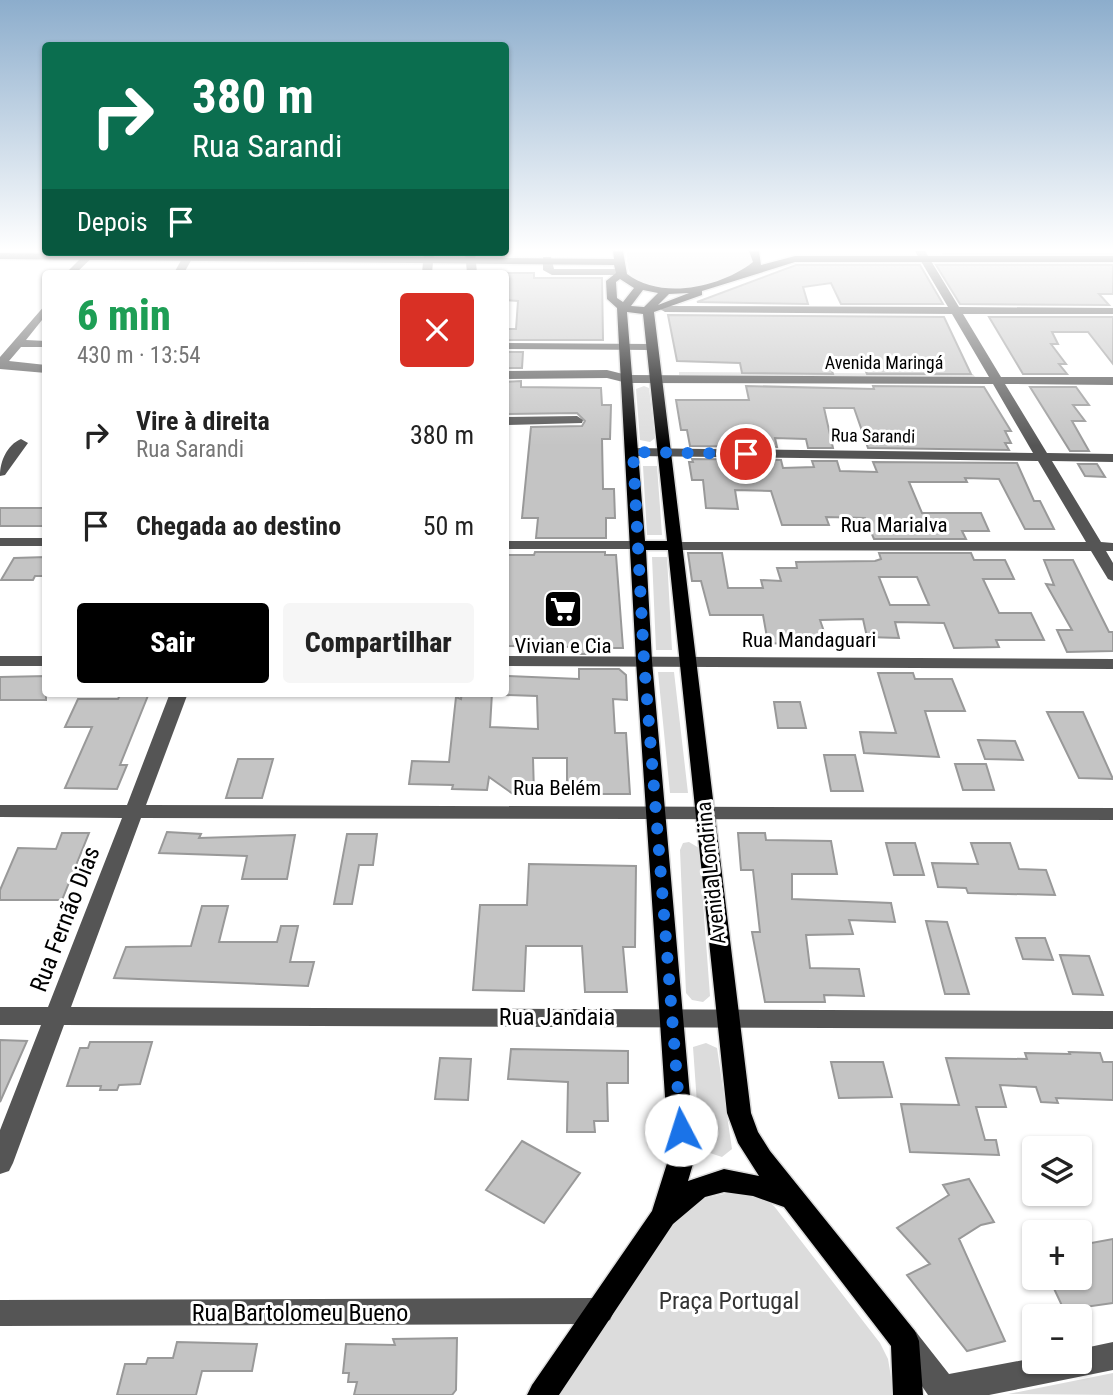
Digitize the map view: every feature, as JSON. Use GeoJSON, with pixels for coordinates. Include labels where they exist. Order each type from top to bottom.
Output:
{"type":"FeatureCollection","features":[{"type":"Feature","properties":{"kind":"main road"},"geometry":{"type":"LineString","coordinates":[[623,316],[644,661],[658,811],[670,1017],[682,1157],[664,1216]]}},
{"type":"Feature","properties":{"kind":"main road","name":"Avenida Londrina"},"geometry":{"type":"LineString","coordinates":[[648,316],[739,1113],[747,1136],[761,1159],[905,1341]]}},
{"type":"Feature","properties":{"kind":"main road"},"geometry":{"type":"LineString","coordinates":[[639,545],[676,546]]}},
{"type":"Feature","properties":{"kind":"main road"},"geometry":{"type":"LineString","coordinates":[[542,1395],[664,1216],[684,1195],[706,1182],[736,1181],[796,1200]]}},
{"type":"Feature","properties":{"kind":"main road"},"geometry":{"type":"LineString","coordinates":[[905,1341],[908,1395]]}},
{"type":"Feature","properties":{"kind":"main road"},"geometry":{"type":"LineString","coordinates":[[553,1395],[573,1351]]}},
{"type":"Feature","properties":{"kind":"street"},"geometry":{"type":"LineString","coordinates":[[1,364],[39,316]]}},
{"type":"Feature","properties":{"kind":"street"},"geometry":{"type":"LineString","coordinates":[[959,316],[1113,576]]}},
{"type":"Feature","properties":{"kind":"street"},"geometry":{"type":"LineString","coordinates":[[18,343],[42,344]]}},
{"type":"Feature","properties":{"kind":"street"},"geometry":{"type":"LineString","coordinates":[[509,346],[650,347]]}},
{"type":"Feature","properties":{"kind":"street"},"geometry":{"type":"LineString","coordinates":[[1,364],[42,369]]}},
{"type":"Feature","properties":{"kind":"street","name":"Avenida Maringá"},"geometry":{"type":"LineString","coordinates":[[995,376],[1113,372]]}},
{"type":"Feature","properties":{"kind":"street","name":"Avenida Maringá"},"geometry":{"type":"LineString","coordinates":[[509,375],[995,376],[1113,381]]}},
{"type":"Feature","properties":{"kind":"street"},"geometry":{"type":"LineString","coordinates":[[509,421],[576,420]]}},
{"type":"Feature","properties":{"kind":"street"},"geometry":{"type":"LineString","coordinates":[[0,472],[21,443]]}},
{"type":"Feature","properties":{"kind":"street","name":"Rua Sarandi"},"geometry":{"type":"LineString","coordinates":[[633,452],[1113,458]]}},
{"type":"Feature","properties":{"kind":"street"},"geometry":{"type":"LineString","coordinates":[[0,542],[42,542]]}},
{"type":"Feature","properties":{"kind":"street"},"geometry":{"type":"LineString","coordinates":[[509,545],[639,545]]}},
{"type":"Feature","properties":{"kind":"street","name":"Rua Marialva"},"geometry":{"type":"LineString","coordinates":[[676,546],[1113,547]]}},
{"type":"Feature","properties":{"kind":"street"},"geometry":{"type":"LineString","coordinates":[[0,661],[42,661]]}},
{"type":"Feature","properties":{"kind":"street","name":"Rua Mandaguari"},"geometry":{"type":"LineString","coordinates":[[509,662],[1113,664]]}},
{"type":"Feature","properties":{"kind":"street","name":"Rua Fernão Dias"},"geometry":{"type":"LineString","coordinates":[[0,1163],[177,697]]}},
{"type":"Feature","properties":{"kind":"street","name":"Rua Belém"},"geometry":{"type":"LineString","coordinates":[[0,811],[1113,814]]}},
{"type":"Feature","properties":{"kind":"street","name":"Rua Jandaia"},"geometry":{"type":"LineString","coordinates":[[0,1016],[1113,1020]]}},
{"type":"Feature","properties":{"kind":"street","name":"Rua Bartolomeu Bueno"},"geometry":{"type":"LineString","coordinates":[[0,1313],[600,1311]]}},
{"type":"Feature","properties":{"kind":"street","name":"Avenida Londrina"},"geometry":{"type":"LineString","coordinates":[[905,1341],[945,1393]]}},
{"type":"Feature","properties":{"kind":"street"},"geometry":{"type":"LineString","coordinates":[[945,1393],[1113,1356]]}},
{"type":"Feature","properties":{"kind":"green space"},"geometry":{"type":"Polygon","coordinates":[[[679,372],[973,374],[975,377],[679,375],[679,372]]]}},
{"type":"Feature","properties":{"kind":"green space"},"geometry":{"type":"Polygon","coordinates":[[[644,386],[649,388],[655,438],[650,442],[640,440],[636,389],[644,386]]]}},
{"type":"Feature","properties":{"kind":"green space"},"geometry":{"type":"Polygon","coordinates":[[[643,466],[657,466],[662,535],[647,535],[643,466]]]}},
{"type":"Feature","properties":{"kind":"green space"},"geometry":{"type":"Polygon","coordinates":[[[652,557],[667,557],[672,650],[656,650],[652,557]]]}},
{"type":"Feature","properties":{"kind":"green space"},"geometry":{"type":"Polygon","coordinates":[[[658,672],[674,672],[688,793],[670,793],[658,672]]]}},
{"type":"Feature","properties":{"kind":"green space"},"geometry":{"type":"Polygon","coordinates":[[[689,842],[699,848],[710,996],[703,1002],[692,1000],[686,993],[680,850],[683,843],[689,842]]]}},
{"type":"Feature","properties":{"kind":"green space"},"geometry":{"type":"Polygon","coordinates":[[[706,1043],[717,1048],[732,1149],[722,1157],[707,1152],[700,1146],[693,1047],[706,1043]]]}},
{"type":"Feature","properties":{"kind":"green space","name":"Praça Portugal"},"geometry":{"type":"Polygon","coordinates":[[[733,1192],[762,1197],[774,1206],[880,1343],[888,1359],[894,1395],[559,1395],[668,1225],[697,1200],[733,1192]]]}},
{"type":"Feature","properties":{"kind":"green space"},"geometry":{"type":"Polygon","coordinates":[[[1113,1373],[1113,1395],[1008,1394],[1113,1373]]]}},
{"type":"Feature","properties":{"kind":"building"},"geometry":{"type":"Polygon","coordinates":[[[517,316],[603,316],[603,340],[509,340],[509,329],[516,329],[517,316]]]}},
{"type":"Feature","properties":{"kind":"building"},"geometry":{"type":"Polygon","coordinates":[[[668,316],[944,317],[971,374],[867,374],[861,360],[828,360],[833,374],[742,373],[740,363],[677,361],[668,316]]]}},
{"type":"Feature","properties":{"kind":"building"},"geometry":{"type":"Polygon","coordinates":[[[989,317],[1113,317],[1113,364],[1088,332],[1052,332],[1058,344],[1051,344],[1066,364],[1059,364],[1067,374],[1023,374],[989,317]]]}},
{"type":"Feature","properties":{"kind":"building"},"geometry":{"type":"Polygon","coordinates":[[[509,352],[523,352],[522,368],[509,368],[509,352]]]}},
{"type":"Feature","properties":{"kind":"building"},"geometry":{"type":"Polygon","coordinates":[[[521,381],[521,387],[601,388],[602,405],[611,405],[610,439],[602,439],[603,489],[614,489],[615,518],[606,518],[606,538],[536,538],[538,518],[522,518],[531,427],[582,426],[585,421],[577,413],[509,414],[509,382],[521,381]]]}},
{"type":"Feature","properties":{"kind":"building"},"geometry":{"type":"Polygon","coordinates":[[[746,386],[874,389],[873,386],[984,387],[1011,431],[1005,431],[1011,443],[1005,443],[1009,450],[868,448],[854,408],[824,408],[833,448],[808,448],[806,439],[775,438],[777,447],[690,446],[687,430],[681,430],[676,400],[749,400],[746,386]]]}},
{"type":"Feature","properties":{"kind":"building"},"geometry":{"type":"Polygon","coordinates":[[[1030,387],[1076,387],[1089,405],[1073,405],[1085,421],[1072,421],[1089,451],[1070,451],[1030,387]]]}},
{"type":"Feature","properties":{"kind":"building"},"geometry":{"type":"Polygon","coordinates":[[[692,459],[781,460],[783,468],[814,467],[812,461],[837,461],[840,471],[877,472],[873,462],[1017,463],[1034,501],[1040,501],[1054,529],[1025,529],[999,479],[965,478],[967,482],[909,482],[922,513],[981,513],[989,531],[962,531],[966,539],[874,539],[865,518],[826,517],[829,525],[782,525],[771,491],[735,490],[738,509],[706,508],[703,480],[692,480],[689,462],[693,462],[692,459]]]}},
{"type":"Feature","properties":{"kind":"building"},"geometry":{"type":"Polygon","coordinates":[[[1078,464],[1097,464],[1105,477],[1085,476],[1078,464]]]}},
{"type":"Feature","properties":{"kind":"building"},"geometry":{"type":"Polygon","coordinates":[[[0,508],[42,508],[42,526],[0,526],[0,508]]]}},
{"type":"Feature","properties":{"kind":"building","name":"Vivian e Cia"},"geometry":{"type":"Polygon","coordinates":[[[535,552],[605,552],[605,555],[616,555],[623,648],[588,648],[597,654],[579,654],[579,647],[509,646],[509,555],[534,555],[535,552]]]}},
{"type":"Feature","properties":{"kind":"building"},"geometry":{"type":"Polygon","coordinates":[[[688,553],[722,553],[728,588],[763,588],[761,580],[781,581],[777,568],[797,568],[796,562],[875,561],[881,559],[879,553],[971,553],[974,560],[1005,560],[1014,579],[983,579],[999,613],[1031,613],[1044,640],[996,640],[999,647],[954,648],[944,623],[895,622],[899,638],[867,637],[863,619],[820,620],[829,646],[768,643],[763,615],[710,615],[701,581],[692,581],[688,553]],[[879,577],[890,605],[929,605],[917,577],[879,577]]]}},
{"type":"Feature","properties":{"kind":"building"},"geometry":{"type":"Polygon","coordinates":[[[42,557],[42,576],[35,576],[33,580],[1,580],[14,558],[42,557]]]}},
{"type":"Feature","properties":{"kind":"building"},"geometry":{"type":"Polygon","coordinates":[[[1044,560],[1073,560],[1109,632],[1113,632],[1113,651],[1067,652],[1057,630],[1072,630],[1046,584],[1054,585],[1044,560]]]}},
{"type":"Feature","properties":{"kind":"building"},"geometry":{"type":"Polygon","coordinates":[[[579,669],[619,669],[626,675],[627,700],[613,699],[615,733],[626,733],[630,794],[567,794],[567,758],[533,758],[534,794],[513,794],[489,777],[487,790],[452,789],[453,785],[409,784],[412,761],[449,762],[456,697],[492,697],[490,727],[538,729],[537,696],[509,695],[509,676],[579,679],[579,669]]]}},
{"type":"Feature","properties":{"kind":"building"},"geometry":{"type":"Polygon","coordinates":[[[878,673],[913,673],[915,679],[952,679],[965,711],[925,711],[939,757],[864,753],[860,732],[896,733],[878,673]]]}},
{"type":"Feature","properties":{"kind":"building"},"geometry":{"type":"Polygon","coordinates":[[[42,676],[42,697],[46,697],[46,700],[0,700],[0,677],[42,676]]]}},
{"type":"Feature","properties":{"kind":"building"},"geometry":{"type":"Polygon","coordinates":[[[147,697],[120,765],[127,765],[117,789],[65,788],[92,727],[65,727],[78,699],[147,697]]]}},
{"type":"Feature","properties":{"kind":"building"},"geometry":{"type":"Polygon","coordinates":[[[774,702],[800,702],[806,728],[778,728],[774,702]]]}},
{"type":"Feature","properties":{"kind":"building"},"geometry":{"type":"Polygon","coordinates":[[[1047,712],[1083,712],[1113,779],[1079,778],[1047,712]]]}},
{"type":"Feature","properties":{"kind":"building"},"geometry":{"type":"Polygon","coordinates":[[[978,740],[1015,741],[1023,760],[985,759],[978,740]]]}},
{"type":"Feature","properties":{"kind":"building"},"geometry":{"type":"Polygon","coordinates":[[[824,755],[855,755],[863,791],[831,791],[824,755]]]}},
{"type":"Feature","properties":{"kind":"building"},"geometry":{"type":"Polygon","coordinates":[[[238,759],[273,759],[262,798],[226,798],[238,759]]]}},
{"type":"Feature","properties":{"kind":"building"},"geometry":{"type":"Polygon","coordinates":[[[955,764],[986,764],[994,790],[963,790],[955,764]]]}},
{"type":"Feature","properties":{"kind":"building"},"geometry":{"type":"Polygon","coordinates":[[[167,832],[201,834],[199,838],[295,835],[287,879],[242,879],[247,856],[159,853],[167,832]]]}},
{"type":"Feature","properties":{"kind":"building"},"geometry":{"type":"Polygon","coordinates":[[[62,833],[89,833],[62,900],[0,900],[0,890],[18,848],[56,849],[62,833]]]}},
{"type":"Feature","properties":{"kind":"building"},"geometry":{"type":"Polygon","coordinates":[[[738,833],[765,833],[766,840],[831,841],[837,874],[792,874],[792,899],[891,903],[895,922],[849,920],[853,934],[806,935],[810,968],[859,969],[864,996],[824,995],[825,1002],[765,1002],[752,932],[760,932],[753,870],[741,870],[738,833]]]}},
{"type":"Feature","properties":{"kind":"building"},"geometry":{"type":"Polygon","coordinates":[[[347,834],[377,834],[373,865],[359,865],[352,904],[334,904],[347,834]]]}},
{"type":"Feature","properties":{"kind":"building"},"geometry":{"type":"Polygon","coordinates":[[[886,843],[915,843],[924,875],[894,875],[886,843]]]}},
{"type":"Feature","properties":{"kind":"building"},"geometry":{"type":"Polygon","coordinates":[[[971,843],[1010,843],[1019,869],[1046,870],[1055,895],[968,893],[966,888],[938,887],[932,863],[978,864],[971,843]]]}},
{"type":"Feature","properties":{"kind":"building"},"geometry":{"type":"Polygon","coordinates":[[[529,864],[636,866],[635,947],[623,947],[627,992],[585,992],[582,946],[526,946],[524,991],[473,990],[480,905],[527,905],[529,864]]]}},
{"type":"Feature","properties":{"kind":"building"},"geometry":{"type":"Polygon","coordinates":[[[202,906],[228,906],[219,942],[277,942],[281,926],[298,926],[290,962],[314,962],[308,986],[114,978],[126,947],[191,946],[202,906]]]}},
{"type":"Feature","properties":{"kind":"building"},"geometry":{"type":"Polygon","coordinates":[[[926,921],[947,922],[969,994],[945,994],[926,921]]]}},
{"type":"Feature","properties":{"kind":"building"},"geometry":{"type":"Polygon","coordinates":[[[1016,938],[1045,938],[1053,960],[1023,959],[1016,938]]]}},
{"type":"Feature","properties":{"kind":"building"},"geometry":{"type":"Polygon","coordinates":[[[1060,955],[1089,956],[1103,995],[1073,994],[1060,955]]]}},
{"type":"Feature","properties":{"kind":"building"},"geometry":{"type":"Polygon","coordinates":[[[0,1040],[27,1041],[0,1102],[0,1040]]]}},
{"type":"Feature","properties":{"kind":"building"},"geometry":{"type":"Polygon","coordinates":[[[90,1042],[152,1042],[140,1084],[119,1085],[117,1090],[100,1090],[101,1086],[67,1086],[80,1048],[88,1048],[90,1042]]]}},
{"type":"Feature","properties":{"kind":"building"},"geometry":{"type":"Polygon","coordinates":[[[511,1049],[628,1051],[628,1083],[607,1083],[608,1121],[594,1121],[595,1132],[567,1132],[568,1082],[508,1079],[511,1049]]]}},
{"type":"Feature","properties":{"kind":"building"},"geometry":{"type":"Polygon","coordinates":[[[1069,1052],[1100,1053],[1103,1062],[1113,1062],[1113,1100],[1056,1098],[1058,1103],[1041,1102],[1036,1087],[1000,1085],[1006,1107],[976,1107],[985,1140],[996,1140],[999,1155],[910,1152],[901,1104],[959,1105],[946,1058],[1027,1059],[1025,1053],[1070,1054],[1069,1052]]]}},
{"type":"Feature","properties":{"kind":"building"},"geometry":{"type":"Polygon","coordinates":[[[440,1058],[471,1059],[468,1100],[435,1099],[440,1058]]]}},
{"type":"Feature","properties":{"kind":"building"},"geometry":{"type":"Polygon","coordinates":[[[831,1062],[883,1062],[892,1097],[839,1098],[831,1062]]]}},
{"type":"Feature","properties":{"kind":"building"},"geometry":{"type":"Polygon","coordinates":[[[522,1141],[580,1173],[544,1223],[486,1190],[522,1141]]]}},
{"type":"Feature","properties":{"kind":"building"},"geometry":{"type":"Polygon","coordinates":[[[969,1179],[994,1222],[981,1225],[959,1239],[1005,1341],[967,1351],[907,1275],[930,1264],[897,1228],[949,1195],[943,1185],[969,1179]]]}},
{"type":"Feature","properties":{"kind":"building"},"geometry":{"type":"Polygon","coordinates":[[[1113,1239],[1113,1303],[1092,1306],[1061,1304],[1055,1290],[1092,1290],[1092,1243],[1113,1239]]]}},
{"type":"Feature","properties":{"kind":"building"},"geometry":{"type":"Polygon","coordinates":[[[457,1338],[456,1390],[452,1395],[354,1395],[357,1382],[348,1382],[349,1373],[343,1373],[346,1344],[395,1345],[393,1339],[457,1338]]]}},
{"type":"Feature","properties":{"kind":"building"},"geometry":{"type":"Polygon","coordinates":[[[177,1342],[257,1344],[252,1371],[202,1371],[196,1395],[117,1395],[125,1364],[146,1364],[148,1358],[173,1358],[177,1342]]]}},
{"type":"Feature","properties":{"kind":"place","name":"Vivian e Cia"},"geometry":{"type":"Point","coordinates":[563,609]}},
{"type":"Feature","properties":{"kind":"route"},"geometry":{"type":"LineString","coordinates":[[681,1130],[670,1017],[658,811],[644,661],[633,452],[746,454]]}}]}
